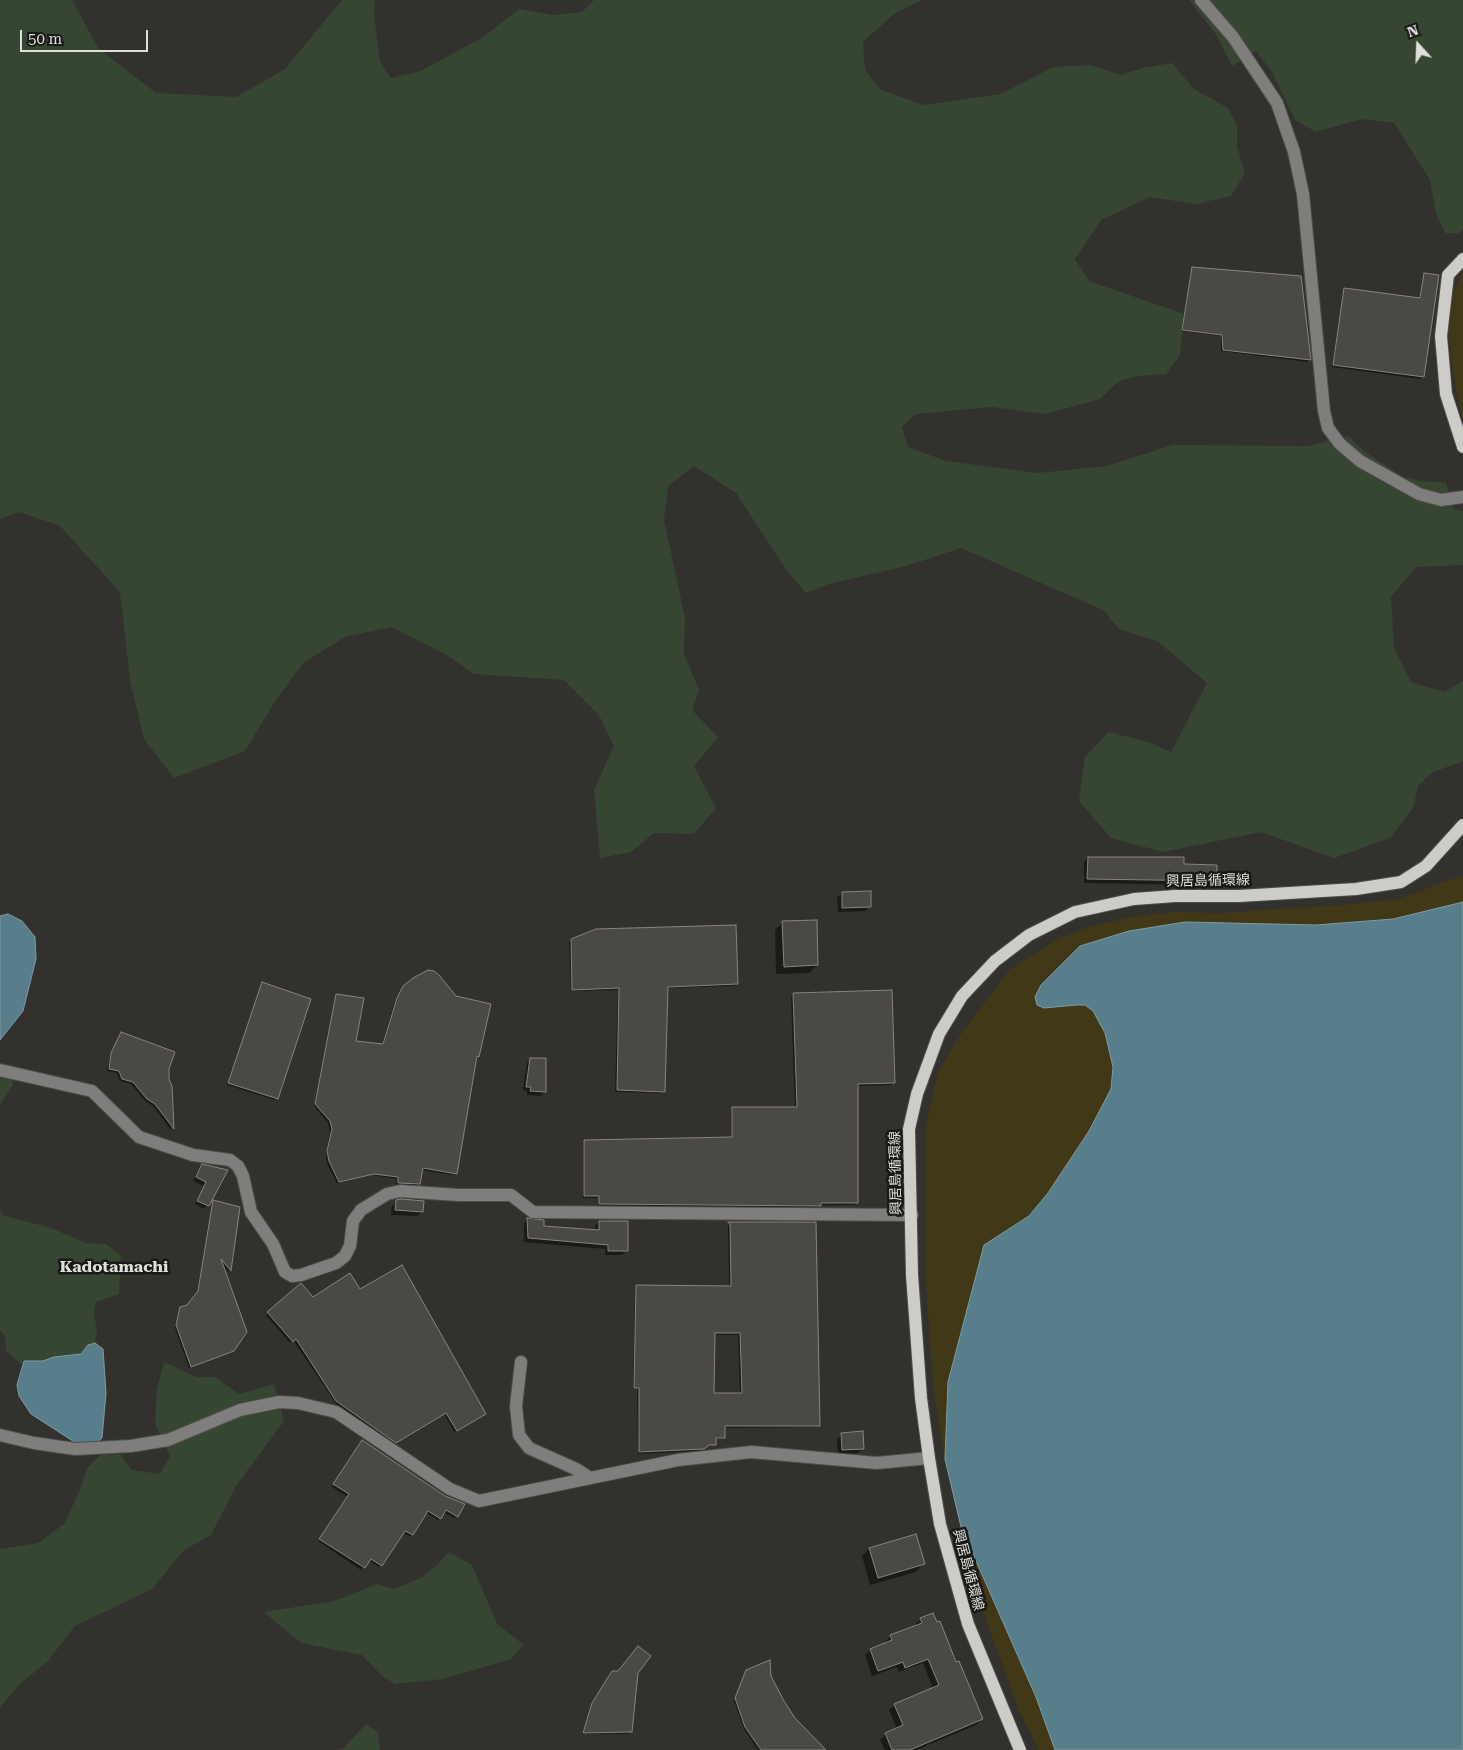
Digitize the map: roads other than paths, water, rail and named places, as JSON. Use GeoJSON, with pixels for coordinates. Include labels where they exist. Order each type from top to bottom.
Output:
{"type":"FeatureCollection","features":[{"type":"Feature","properties":{"kind":"main road"},"geometry":{"type":"LineString","coordinates":[[1463,259],[1448,275],[1441,336],[1446,394],[1463,447]]}},
{"type":"Feature","properties":{"kind":"main road","name":"興居島循環線"},"geometry":{"type":"LineString","coordinates":[[1020,1750],[968,1624],[940,1524],[928,1458],[916,1340],[910,1129],[916,1094],[927,1061],[950,1013],[966,991],[995,961],[1029,935],[1075,912],[1134,899],[1336,890],[1401,882],[1426,866],[1463,825]]}},
{"type":"Feature","properties":{"kind":"street"},"geometry":{"type":"LineString","coordinates":[[1202,0],[1233,37],[1277,104],[1294,152],[1303,194],[1324,411],[1328,428],[1340,444],[1360,461],[1419,494],[1441,500],[1463,497]]}},
{"type":"Feature","properties":{"kind":"street"},"geometry":{"type":"LineString","coordinates":[[0,1070],[92,1091],[139,1136],[192,1155],[230,1160],[238,1166],[243,1176],[251,1212],[273,1244],[285,1272],[292,1276],[301,1275],[336,1263],[345,1256],[350,1246],[352,1221],[361,1210],[387,1194],[400,1191],[458,1195],[511,1195],[533,1212],[912,1215]]}},
{"type":"Feature","properties":{"kind":"street"},"geometry":{"type":"LineString","coordinates":[[521,1362],[516,1406],[519,1436],[529,1448],[578,1470],[590,1478]]}},
{"type":"Feature","properties":{"kind":"street"},"geometry":{"type":"LineString","coordinates":[[0,1434],[34,1443],[75,1449],[132,1446],[168,1440],[240,1410],[279,1402],[298,1403],[336,1412],[450,1489],[479,1501],[678,1460],[751,1452],[877,1463],[928,1458]]}},
{"type":"Feature","properties":{"kind":"water"},"geometry":{"type":"Polygon","coordinates":[[[1463,902],[1463,1750],[1055,1750],[1036,1697],[961,1527],[945,1459],[948,1382],[984,1245],[1029,1216],[1048,1193],[1089,1131],[1111,1089],[1113,1067],[1105,1033],[1093,1011],[1085,1005],[1044,1008],[1037,1005],[1035,997],[1041,985],[1080,946],[1129,931],[1185,922],[1316,925],[1393,919],[1463,902]]]}},
{"type":"Feature","properties":{"kind":"water"},"geometry":{"type":"Polygon","coordinates":[[[8,914],[22,921],[35,937],[36,959],[23,1011],[0,1040],[0,916],[8,914]]]}},
{"type":"Feature","properties":{"kind":"water"},"geometry":{"type":"Polygon","coordinates":[[[95,1343],[103,1349],[106,1393],[102,1438],[96,1444],[79,1445],[31,1414],[19,1396],[17,1385],[24,1361],[43,1361],[54,1357],[81,1354],[88,1345],[95,1343]]]}},
{"type":"Feature","properties":{"kind":"district","name":"Kadotamachi"},"geometry":{"type":"Point","coordinates":[114,1267]}}]}
